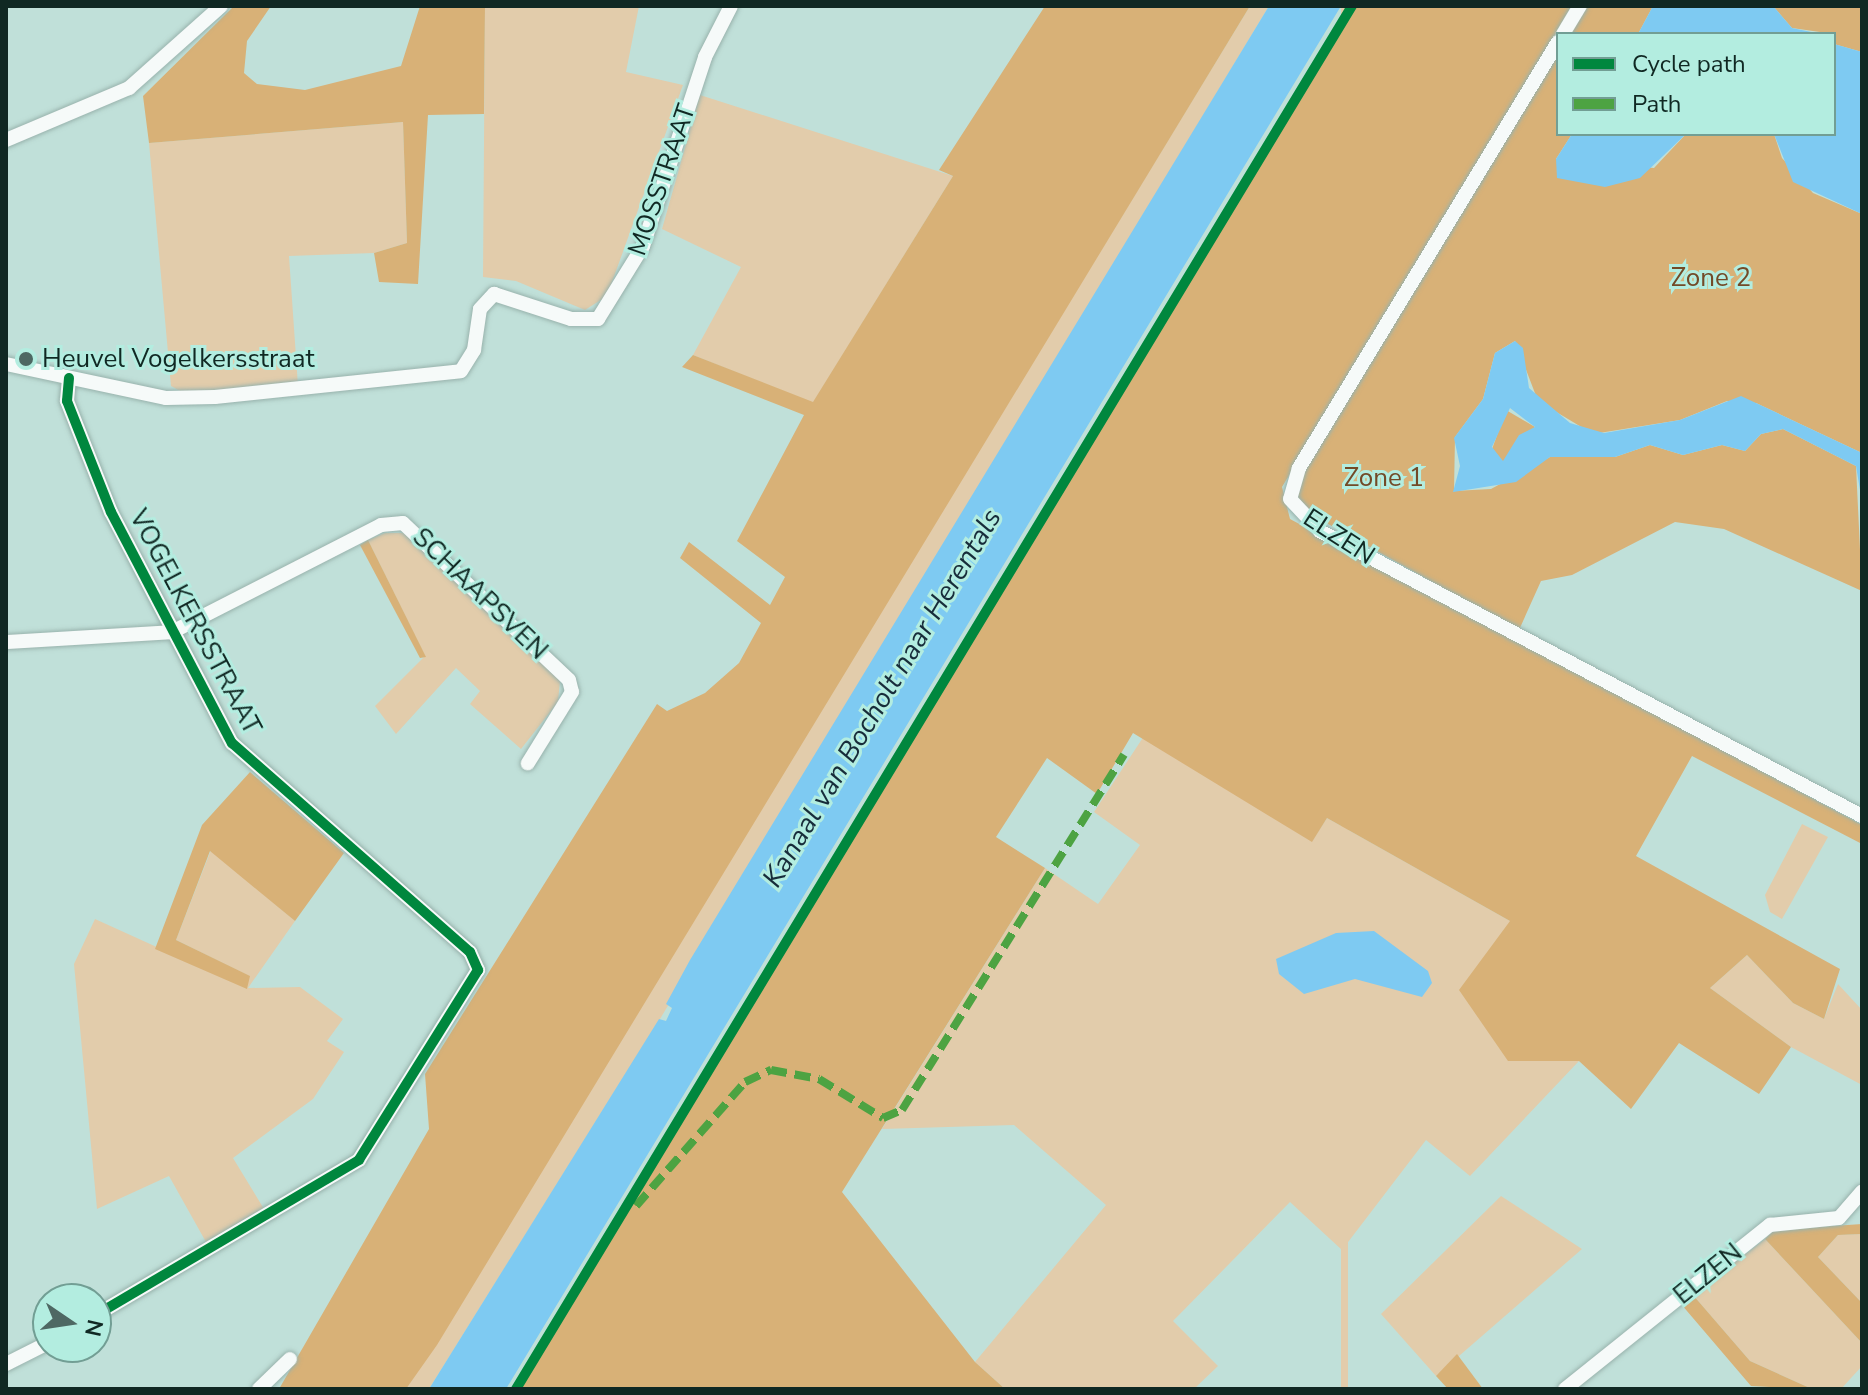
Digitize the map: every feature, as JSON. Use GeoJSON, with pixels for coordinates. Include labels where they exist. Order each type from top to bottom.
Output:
{"type":"FeatureCollection","features":[{"type":"Feature","properties":{"kind":"street"},"geometry":{"type":"LineString","coordinates":[[6,140],[129,88],[221,6]]}},
{"type":"Feature","properties":{"kind":"street","name":"MOSSTRAAT"},"geometry":{"type":"LineString","coordinates":[[6,364],[190,399],[434,379],[468,364],[480,309],[494,294],[571,319],[598,319],[643,246],[701,67],[731,6]]}},
{"type":"Feature","properties":{"kind":"street"},"geometry":{"type":"LineString","coordinates":[[1564,32],[1580,6]]}},
{"type":"Feature","properties":{"kind":"street","name":"ELZEN"},"geometry":{"type":"LineString","coordinates":[[1556,45],[1299,468],[1290,499],[1320,531],[1862,816]]}},
{"type":"Feature","properties":{"kind":"street","name":"VOGELKERSSTRAAT"},"geometry":{"type":"LineString","coordinates":[[69,378],[67,401],[84,444],[172,632],[247,761],[470,952],[476,979],[359,1160],[112,1306]]}},
{"type":"Feature","properties":{"kind":"street","name":"SCHAAPSVEN"},"geometry":{"type":"LineString","coordinates":[[172,632],[381,525],[410,525],[569,680],[572,692],[528,763]]}},
{"type":"Feature","properties":{"kind":"street"},"geometry":{"type":"LineString","coordinates":[[6,642],[172,632]]}},
{"type":"Feature","properties":{"kind":"street","name":"ELZEN"},"geometry":{"type":"LineString","coordinates":[[1565,1389],[1770,1225],[1839,1218],[1862,1192]]}},
{"type":"Feature","properties":{"kind":"street"},"geometry":{"type":"LineString","coordinates":[[6,1364],[32,1351]]}},
{"type":"Feature","properties":{"kind":"street"},"geometry":{"type":"LineString","coordinates":[[259,1389],[290,1359]]}},
{"type":"Feature","properties":{"kind":"shaded area"},"geometry":{"type":"Polygon","coordinates":[[[485,6],[639,6],[626,72],[683,85],[607,296],[585,310],[516,281],[483,277],[485,6]]]}},
{"type":"Feature","properties":{"kind":"shaded area"},"geometry":{"type":"Polygon","coordinates":[[[1250,6],[1269,6],[660,1019],[429,1389],[406,1389],[1250,6]]]}},
{"type":"Feature","properties":{"kind":"shaded area"},"geometry":{"type":"Polygon","coordinates":[[[1341,6],[1348,6],[1348,1389],[1341,1389],[1341,6]]]}},
{"type":"Feature","properties":{"kind":"shaded area"},"geometry":{"type":"Polygon","coordinates":[[[700,95],[953,176],[813,403],[693,355],[741,267],[662,229],[700,95]]]}},
{"type":"Feature","properties":{"kind":"shaded area"},"geometry":{"type":"Polygon","coordinates":[[[403,122],[407,243],[374,253],[289,256],[298,386],[182,392],[171,386],[149,143],[403,122]]]}},
{"type":"Feature","properties":{"kind":"shaded area"},"geometry":{"type":"Polygon","coordinates":[[[385,533],[410,533],[560,681],[558,702],[521,749],[470,704],[480,691],[456,668],[396,734],[375,706],[425,656],[368,540],[385,533]]]}},
{"type":"Feature","properties":{"kind":"shaded area"},"geometry":{"type":"Polygon","coordinates":[[[1144,736],[1312,841],[1327,818],[1510,921],[1508,1061],[1579,1061],[1470,1176],[1426,1140],[1342,1250],[1290,1202],[1173,1321],[1218,1366],[1194,1389],[1005,1389],[975,1362],[1106,1205],[1014,1125],[882,1129],[1045,868],[1098,904],[1140,845],[1094,812],[1144,736]]]}},
{"type":"Feature","properties":{"kind":"shaded area"},"geometry":{"type":"Polygon","coordinates":[[[1802,824],[1828,837],[1782,919],[1770,912],[1765,895],[1802,824]]]}},
{"type":"Feature","properties":{"kind":"shaded area"},"geometry":{"type":"Polygon","coordinates":[[[211,850],[295,921],[248,988],[300,987],[343,1019],[327,1041],[344,1052],[313,1099],[233,1158],[264,1209],[206,1242],[169,1176],[97,1209],[74,964],[95,919],[247,988],[249,976],[176,940],[211,850]]]}},
{"type":"Feature","properties":{"kind":"shaded area"},"geometry":{"type":"Polygon","coordinates":[[[1747,955],[1793,1003],[1824,1019],[1838,984],[1862,1010],[1862,1085],[1791,1047],[1710,988],[1747,955]]]}},
{"type":"Feature","properties":{"kind":"shaded area"},"geometry":{"type":"Polygon","coordinates":[[[1501,1196],[1582,1249],[1436,1376],[1381,1314],[1501,1196]]]}},
{"type":"Feature","properties":{"kind":"shaded area"},"geometry":{"type":"Polygon","coordinates":[[[1862,1234],[1862,1303],[1818,1257],[1838,1235],[1862,1234]]]}},
{"type":"Feature","properties":{"kind":"shaded area"},"geometry":{"type":"Polygon","coordinates":[[[1765,1239],[1862,1343],[1862,1366],[1841,1389],[1812,1389],[1750,1361],[1693,1295],[1765,1239]]]}},
{"type":"Feature","properties":{"kind":"green space"},"geometry":{"type":"Polygon","coordinates":[[[234,6],[271,6],[247,41],[244,73],[257,84],[305,90],[401,66],[420,6],[485,6],[484,114],[428,115],[418,284],[379,282],[374,253],[407,243],[403,122],[149,143],[143,96],[234,6]]]}},
{"type":"Feature","properties":{"kind":"green space"},"geometry":{"type":"Polygon","coordinates":[[[1045,6],[1250,6],[437,1345],[406,1389],[279,1389],[429,1129],[425,1074],[657,704],[667,711],[705,693],[739,663],[761,623],[680,558],[689,542],[770,605],[785,577],[737,541],[804,415],[682,367],[693,355],[813,402],[953,176],[939,170],[1045,6]]]}},
{"type":"Feature","properties":{"kind":"green space"},"geometry":{"type":"Polygon","coordinates":[[[1356,6],[1573,6],[1282,487],[1290,519],[1862,825],[1862,844],[1692,756],[1636,856],[1840,969],[1824,1019],[1793,1003],[1747,955],[1710,988],[1791,1047],[1759,1094],[1679,1043],[1631,1109],[1579,1061],[1508,1061],[1459,990],[1510,921],[1327,818],[1312,842],[1133,733],[1097,794],[1047,758],[996,837],[1045,868],[842,1192],[975,1362],[1005,1389],[520,1389],[1356,6]]]}},
{"type":"Feature","properties":{"kind":"green space"},"geometry":{"type":"Polygon","coordinates":[[[1587,6],[1653,6],[1639,32],[1571,32],[1587,6]]]}},
{"type":"Feature","properties":{"kind":"green space"},"geometry":{"type":"Polygon","coordinates":[[[1773,6],[1862,6],[1862,52],[1836,45],[1836,32],[1792,28],[1773,6]]]}},
{"type":"Feature","properties":{"kind":"green space"},"geometry":{"type":"Polygon","coordinates":[[[1556,57],[1556,136],[1571,136],[1556,159],[1654,168],[1684,136],[1775,136],[1782,158],[1813,193],[1862,214],[1862,453],[1756,403],[1727,401],[1680,420],[1593,434],[1538,401],[1515,341],[1495,353],[1483,399],[1455,437],[1454,491],[1491,489],[1550,457],[1615,457],[1650,445],[1683,455],[1722,445],[1745,451],[1761,434],[1783,429],[1856,466],[1862,591],[1724,529],[1675,522],[1572,575],[1541,581],[1519,630],[1301,509],[1295,492],[1556,57]]]}},
{"type":"Feature","properties":{"kind":"green space"},"geometry":{"type":"Polygon","coordinates":[[[1506,410],[1535,427],[1503,462],[1491,452],[1506,410]]]}},
{"type":"Feature","properties":{"kind":"green space"},"geometry":{"type":"Polygon","coordinates":[[[368,540],[426,657],[420,658],[360,545],[368,540]]]}},
{"type":"Feature","properties":{"kind":"green space"},"geometry":{"type":"Polygon","coordinates":[[[250,772],[344,853],[295,921],[210,851],[176,940],[250,976],[247,989],[155,949],[202,825],[250,772]]]}},
{"type":"Feature","properties":{"kind":"green space"},"geometry":{"type":"Polygon","coordinates":[[[1862,1224],[1862,1234],[1838,1235],[1818,1257],[1862,1303],[1862,1343],[1765,1239],[1774,1230],[1862,1224]]]}},
{"type":"Feature","properties":{"kind":"green space"},"geometry":{"type":"Polygon","coordinates":[[[1693,1295],[1750,1361],[1812,1389],[1751,1386],[1681,1304],[1693,1295]]]}},
{"type":"Feature","properties":{"kind":"green space"},"geometry":{"type":"Polygon","coordinates":[[[1457,1354],[1483,1389],[1448,1389],[1436,1376],[1457,1354]]]}},
{"type":"Feature","properties":{"kind":"water","name":"Kanaal van Bocholt naar Herentals"},"geometry":{"type":"Polygon","coordinates":[[[1269,6],[1341,6],[506,1389],[429,1389],[659,1019],[666,1021],[672,1008],[666,1004],[690,960],[1269,6]]]}},
{"type":"Feature","properties":{"kind":"water"},"geometry":{"type":"Polygon","coordinates":[[[1653,6],[1773,6],[1792,28],[1811,32],[1639,32],[1653,6]]]}},
{"type":"Feature","properties":{"kind":"water"},"geometry":{"type":"Polygon","coordinates":[[[1836,45],[1862,52],[1862,214],[1793,182],[1775,136],[1836,136],[1836,45]]]}},
{"type":"Feature","properties":{"kind":"water"},"geometry":{"type":"Polygon","coordinates":[[[1571,136],[1684,136],[1640,178],[1605,187],[1557,178],[1556,159],[1571,136]]]}},
{"type":"Feature","properties":{"kind":"water"},"geometry":{"type":"Polygon","coordinates":[[[1515,341],[1523,348],[1529,388],[1570,423],[1604,433],[1680,420],[1741,396],[1862,453],[1862,502],[1856,466],[1783,429],[1761,434],[1745,451],[1722,445],[1683,455],[1650,445],[1615,457],[1550,457],[1516,482],[1453,492],[1460,466],[1454,438],[1483,399],[1495,353],[1515,341]],[[1510,408],[1492,447],[1503,461],[1519,435],[1535,427],[1510,408]]]}},
{"type":"Feature","properties":{"kind":"water"},"geometry":{"type":"Polygon","coordinates":[[[1374,931],[1428,971],[1432,983],[1422,997],[1355,979],[1304,994],[1279,974],[1276,959],[1336,933],[1374,931]]]}},
{"type":"Feature","properties":{"kind":"marked path"},"geometry":{"type":"LineString","coordinates":[[636,1206],[745,1082],[771,1070],[819,1079],[883,1118],[902,1110],[1124,755]]}},
{"type":"Feature","properties":{"kind":"cycle path"},"geometry":{"type":"LineString","coordinates":[[516,1389],[1352,6]]}},
{"type":"Feature","properties":{"kind":"cycle path"},"geometry":{"type":"LineString","coordinates":[[69,378],[67,401],[111,512],[232,743],[470,952],[478,970],[359,1160],[112,1306]]}},
{"type":"Feature","properties":{"kind":"place","name":"Heuvel Vogelkersstraat"},"geometry":{"type":"Point","coordinates":[26,359]}},
{"type":"Feature","properties":{"kind":"park label","name":"Zone 2"},"geometry":{"type":"Point","coordinates":[1711,278]}},
{"type":"Feature","properties":{"kind":"park label","name":"Zone 1"},"geometry":{"type":"Point","coordinates":[1384,478]}}]}
